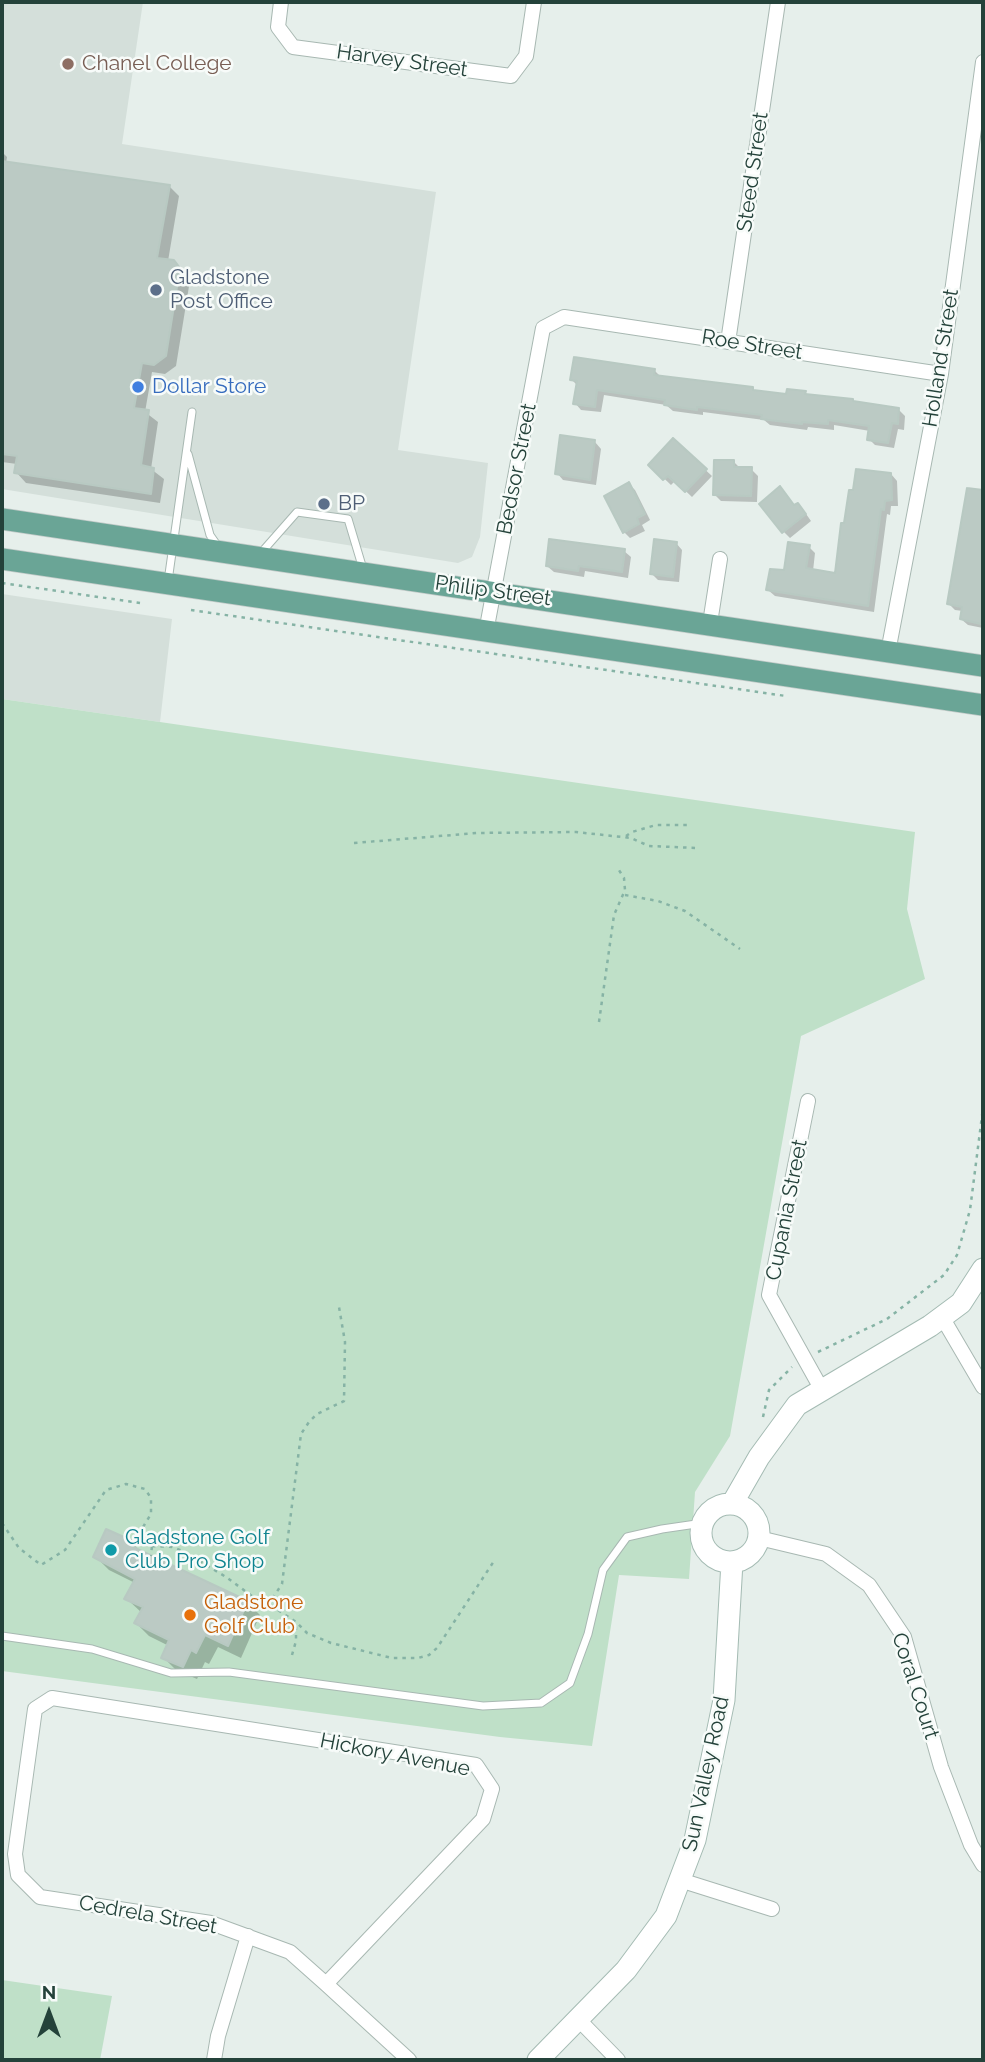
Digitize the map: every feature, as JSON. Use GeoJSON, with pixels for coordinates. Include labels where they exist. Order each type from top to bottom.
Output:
{"type":"FeatureCollection","features":[{"type":"Feature","properties":{"kind":"main road","name":"Philip Street"},"geometry":{"type":"LineString","coordinates":[[2,519],[983,666]]}},
{"type":"Feature","properties":{"kind":"main road","name":"Philip Street"},"geometry":{"type":"LineString","coordinates":[[2,559],[983,705]]}},
{"type":"Feature","properties":{"kind":"street","name":"Harvey Street"},"geometry":{"type":"LineString","coordinates":[[281,2],[278,27],[293,47],[510,76],[526,56],[534,2]]}},
{"type":"Feature","properties":{"kind":"street","name":"Steed Street"},"geometry":{"type":"LineString","coordinates":[[728,342],[778,2]]}},
{"type":"Feature","properties":{"kind":"street","name":"Holland Street"},"geometry":{"type":"LineString","coordinates":[[888,652],[941,374],[983,62]]}},
{"type":"Feature","properties":{"kind":"street","name":"Roe Street"},"geometry":{"type":"LineString","coordinates":[[564,317],[941,374]]}},
{"type":"Feature","properties":{"kind":"street","name":"Bedsor Street"},"geometry":{"type":"LineString","coordinates":[[486,632],[543,328],[564,317]]}},
{"type":"Feature","properties":{"kind":"street"},"geometry":{"type":"LineString","coordinates":[[710,623],[720,559]]}},
{"type":"Feature","properties":{"kind":"street","name":"Cupania Street"},"geometry":{"type":"LineString","coordinates":[[808,1101],[769,1296],[822,1390]]}},
{"type":"Feature","properties":{"kind":"street"},"geometry":{"type":"LineString","coordinates":[[723,1501],[744,1507],[753,1515],[758,1525],[759,1538],[750,1555],[732,1562],[721,1561],[711,1555],[704,1545],[701,1534],[704,1517],[723,1501],[797,1405],[942,1317],[961,1303],[983,1269]]}},
{"type":"Feature","properties":{"kind":"street"},"geometry":{"type":"LineString","coordinates":[[942,1317],[983,1387]]}},
{"type":"Feature","properties":{"kind":"street","name":"Coral Court"},"geometry":{"type":"LineString","coordinates":[[759,1538],[826,1554],[869,1585],[904,1637],[941,1767],[971,1845],[983,1865]]}},
{"type":"Feature","properties":{"kind":"street","name":"Sun Valley Road"},"geometry":{"type":"LineString","coordinates":[[538,2060],[626,1970],[666,1916],[695,1840],[724,1700],[732,1562]]}},
{"type":"Feature","properties":{"kind":"street","name":"Hickory Avenue"},"geometry":{"type":"LineString","coordinates":[[35,1709],[52,1698],[476,1765],[492,1788],[483,1819],[326,1984]]}},
{"type":"Feature","properties":{"kind":"street","name":"Cedrela Street"},"geometry":{"type":"LineString","coordinates":[[35,1709],[15,1854],[18,1875],[40,1897],[212,1923],[290,1952],[409,2060]]}},
{"type":"Feature","properties":{"kind":"street"},"geometry":{"type":"LineString","coordinates":[[680,1880],[772,1909]]}},
{"type":"Feature","properties":{"kind":"street"},"geometry":{"type":"LineString","coordinates":[[214,2060],[218,2036],[248,1936]]}},
{"type":"Feature","properties":{"kind":"street"},"geometry":{"type":"LineString","coordinates":[[578,2019],[618,2060]]}},
{"type":"Feature","properties":{"kind":"lane"},"geometry":{"type":"LineString","coordinates":[[168,584],[192,412]]}},
{"type":"Feature","properties":{"kind":"lane"},"geometry":{"type":"LineString","coordinates":[[186,450],[210,535],[222,552]]}},
{"type":"Feature","properties":{"kind":"lane"},"geometry":{"type":"LineString","coordinates":[[257,557],[297,512],[348,519],[365,573]]}},
{"type":"Feature","properties":{"kind":"lane"},"geometry":{"type":"LineString","coordinates":[[2,1636],[92,1649],[171,1673],[229,1672],[483,1706],[541,1703],[570,1683],[588,1634],[603,1570],[627,1537],[704,1517]]}},
{"type":"Feature","properties":{"kind":"path"},"geometry":{"type":"LineString","coordinates":[[2,583],[140,603]]}},
{"type":"Feature","properties":{"kind":"path"},"geometry":{"type":"LineString","coordinates":[[191,610],[791,697]]}},
{"type":"Feature","properties":{"kind":"path"},"geometry":{"type":"LineString","coordinates":[[625,837],[632,832],[656,825],[687,825]]}},
{"type":"Feature","properties":{"kind":"path"},"geometry":{"type":"LineString","coordinates":[[354,843],[421,836],[527,831],[576,832],[625,837],[649,846],[697,848]]}},
{"type":"Feature","properties":{"kind":"path"},"geometry":{"type":"LineString","coordinates":[[599,1022],[614,915],[625,890],[624,878],[617,867]]}},
{"type":"Feature","properties":{"kind":"path"},"geometry":{"type":"LineString","coordinates":[[623,895],[658,901],[685,911],[740,949]]}},
{"type":"Feature","properties":{"kind":"path"},"geometry":{"type":"LineString","coordinates":[[757,1427],[764,1415],[769,1390],[803,1358],[887,1318],[944,1275],[957,1255],[964,1237],[983,1108]]}},
{"type":"Feature","properties":{"kind":"path"},"geometry":{"type":"LineString","coordinates":[[264,1601],[274,1596],[282,1584],[301,1434],[317,1414],[344,1401],[345,1342],[339,1307]]}},
{"type":"Feature","properties":{"kind":"path"},"geometry":{"type":"LineString","coordinates":[[2,1523],[19,1548],[41,1565],[65,1550],[106,1490],[126,1484],[145,1489],[150,1498],[151,1514],[137,1537],[152,1546],[172,1547],[183,1551],[296,1622],[307,1633],[331,1643],[392,1658],[418,1658],[429,1655],[437,1648],[494,1561]]}},
{"type":"Feature","properties":{"kind":"path"},"geometry":{"type":"LineString","coordinates":[[704,1517],[723,1501]]}},
{"type":"Feature","properties":{"kind":"path"},"geometry":{"type":"LineString","coordinates":[[151,1556],[152,1546]]}},
{"type":"Feature","properties":{"kind":"path"},"geometry":{"type":"LineString","coordinates":[[292,1656],[296,1641],[296,1622]]}},
{"type":"Feature","properties":{"kind":"shaded area"},"geometry":{"type":"Polygon","coordinates":[[[2,2],[143,2],[122,144],[436,192],[398,450],[488,463],[480,537],[472,557],[458,563],[2,489],[2,2]]]}},
{"type":"Feature","properties":{"kind":"shaded area"},"geometry":{"type":"Polygon","coordinates":[[[2,594],[172,619],[160,722],[2,699],[2,594]]]}},
{"type":"Feature","properties":{"kind":"green space"},"geometry":{"type":"Polygon","coordinates":[[[2,699],[915,832],[907,909],[925,979],[801,1036],[730,1436],[695,1492],[689,1579],[619,1575],[592,1746],[500,1737],[2,1671],[2,699]]]}},
{"type":"Feature","properties":{"kind":"green space"},"geometry":{"type":"Polygon","coordinates":[[[2,1980],[112,1996],[100,2060],[2,2060],[2,1980]]]}},
{"type":"Feature","properties":{"kind":"building"},"geometry":{"type":"Polygon","coordinates":[[[2,161],[170,185],[157,258],[174,260],[180,268],[166,356],[154,365],[142,363],[134,408],[149,410],[141,465],[154,468],[151,494],[14,473],[17,456],[2,454],[2,161]]]}},
{"type":"Feature","properties":{"kind":"building"},"geometry":{"type":"Polygon","coordinates":[[[574,357],[655,369],[654,375],[753,387],[753,390],[786,394],[787,389],[806,391],[805,394],[853,399],[899,408],[898,424],[892,423],[888,443],[867,440],[869,426],[828,420],[828,424],[802,424],[761,419],[762,415],[664,405],[665,400],[597,390],[595,407],[573,404],[577,381],[570,380],[574,357]]]}},
{"type":"Feature","properties":{"kind":"building"},"geometry":{"type":"Polygon","coordinates":[[[560,435],[595,440],[590,480],[555,474],[560,435]]]}},
{"type":"Feature","properties":{"kind":"building"},"geometry":{"type":"Polygon","coordinates":[[[673,438],[707,469],[685,492],[668,476],[663,480],[648,465],[673,438]]]}},
{"type":"Feature","properties":{"kind":"building"},"geometry":{"type":"Polygon","coordinates":[[[714,460],[734,460],[734,467],[752,467],[751,496],[713,495],[714,460]]]}},
{"type":"Feature","properties":{"kind":"building"},"geometry":{"type":"Polygon","coordinates":[[[856,469],[891,473],[892,500],[885,501],[884,510],[881,509],[868,606],[766,590],[770,569],[784,570],[788,542],[810,545],[806,568],[835,573],[841,523],[844,523],[849,490],[853,490],[856,469]]]}},
{"type":"Feature","properties":{"kind":"building"},"geometry":{"type":"Polygon","coordinates":[[[629,482],[645,514],[637,518],[639,524],[623,533],[604,496],[629,482]]]}},
{"type":"Feature","properties":{"kind":"building"},"geometry":{"type":"Polygon","coordinates":[[[780,486],[794,505],[798,503],[806,514],[782,533],[759,504],[780,486]]]}},
{"type":"Feature","properties":{"kind":"building"},"geometry":{"type":"Polygon","coordinates":[[[967,488],[983,490],[981,624],[960,619],[962,607],[947,604],[967,488]]]}},
{"type":"Feature","properties":{"kind":"building"},"geometry":{"type":"Polygon","coordinates":[[[549,539],[625,549],[622,572],[579,566],[578,571],[546,566],[549,539]]]}},
{"type":"Feature","properties":{"kind":"building"},"geometry":{"type":"Polygon","coordinates":[[[654,539],[677,542],[673,577],[650,574],[654,539]]]}},
{"type":"Feature","properties":{"kind":"building","name":"Gladstone Golf Club"},"geometry":{"type":"Polygon","coordinates":[[[106,1529],[133,1541],[131,1546],[248,1601],[228,1646],[205,1635],[196,1653],[191,1650],[183,1667],[161,1658],[169,1640],[134,1623],[143,1607],[124,1599],[135,1579],[93,1557],[106,1529]]]}},
{"type":"Feature","properties":{"kind":"place","name":"Chanel College"},"geometry":{"type":"Point","coordinates":[68,64]}},
{"type":"Feature","properties":{"kind":"place","name":"Gladstone Post Office"},"geometry":{"type":"Point","coordinates":[156,290]}},
{"type":"Feature","properties":{"kind":"place","name":"Dollar Store"},"geometry":{"type":"Point","coordinates":[138,387]}},
{"type":"Feature","properties":{"kind":"place","name":"BP"},"geometry":{"type":"Point","coordinates":[324,504]}},
{"type":"Feature","properties":{"kind":"place","name":"Gladstone Golf Club Pro Shop"},"geometry":{"type":"Point","coordinates":[111,1550]}},
{"type":"Feature","properties":{"kind":"place","name":"Gladstone Golf Club"},"geometry":{"type":"Point","coordinates":[190,1615]}}]}
